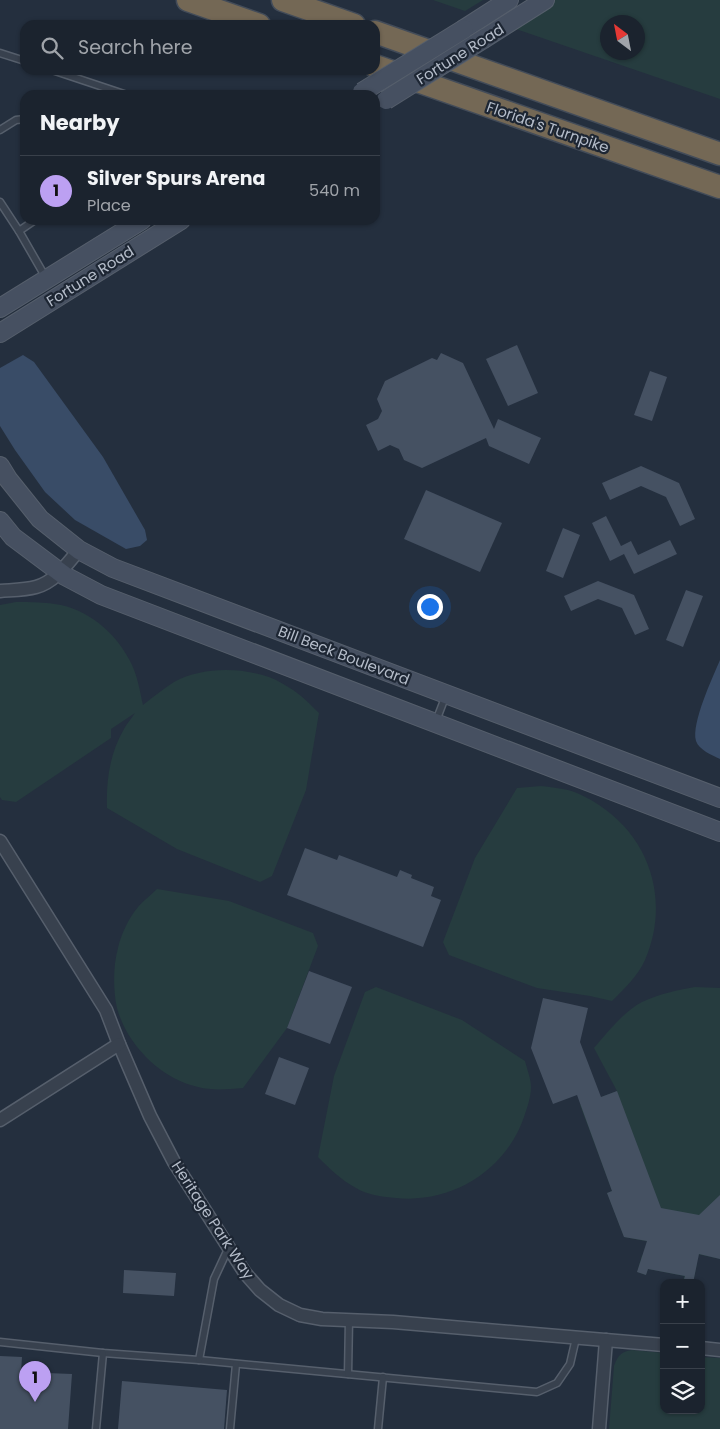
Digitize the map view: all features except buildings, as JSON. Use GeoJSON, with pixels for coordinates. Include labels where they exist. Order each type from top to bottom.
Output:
{"type":"FeatureCollection","features":[{"type":"Feature","properties":{"kind":"highway"},"geometry":{"type":"LineString","coordinates":[[188,0],[245,20]]}},
{"type":"Feature","properties":{"kind":"highway"},"geometry":{"type":"LineString","coordinates":[[283,0],[340,20]]}},
{"type":"Feature","properties":{"kind":"highway","name":"Florida's Turnpike"},"geometry":{"type":"LineString","coordinates":[[380,34],[720,154]]}},
{"type":"Feature","properties":{"kind":"highway","name":"Florida's Turnpike"},"geometry":{"type":"LineString","coordinates":[[380,68],[720,187]]}},
{"type":"Feature","properties":{"kind":"street","name":"Fortune Road"},"geometry":{"type":"LineString","coordinates":[[366,90],[510,0]]}},
{"type":"Feature","properties":{"kind":"street","name":"Fortune Road"},"geometry":{"type":"LineString","coordinates":[[381,103],[545,0]]}},
{"type":"Feature","properties":{"kind":"street","name":"Fortune Road"},"geometry":{"type":"LineString","coordinates":[[0,308],[134,225]]}},
{"type":"Feature","properties":{"kind":"street","name":"Fortune Road"},"geometry":{"type":"LineString","coordinates":[[0,332],[173,225]]}},
{"type":"Feature","properties":{"kind":"street"},"geometry":{"type":"LineString","coordinates":[[47,279],[57,297]]}},
{"type":"Feature","properties":{"kind":"street","name":"Bill Beck Boulevard"},"geometry":{"type":"LineString","coordinates":[[0,466],[40,519],[79,550],[113,568],[720,798]]}},
{"type":"Feature","properties":{"kind":"street","name":"Bill Beck Boulevard"},"geometry":{"type":"LineString","coordinates":[[0,520],[13,537],[60,572],[101,595],[720,832]]}},
{"type":"Feature","properties":{"kind":"street"},"geometry":{"type":"LineString","coordinates":[[0,591],[38,586],[52,579],[79,550]]}},
{"type":"Feature","properties":{"kind":"street","name":"Heritage Park Way"},"geometry":{"type":"LineString","coordinates":[[0,841],[106,1010],[150,1116],[174,1162],[245,1273],[260,1290],[279,1305],[300,1315],[322,1319],[402,1323],[660,1345]]}},
{"type":"Feature","properties":{"kind":"street"},"geometry":{"type":"LineString","coordinates":[[0,1120],[119,1044]]}},
{"type":"Feature","properties":{"kind":"street"},"geometry":{"type":"LineString","coordinates":[[600,1429],[606,1340]]}},
{"type":"Feature","properties":{"kind":"street"},"geometry":{"type":"LineString","coordinates":[[705,1348],[720,1350]]}},
{"type":"Feature","properties":{"kind":"lane"},"geometry":{"type":"LineString","coordinates":[[0,53],[20,59]]}},
{"type":"Feature","properties":{"kind":"lane"},"geometry":{"type":"LineString","coordinates":[[67,75],[112,90]]}},
{"type":"Feature","properties":{"kind":"lane"},"geometry":{"type":"LineString","coordinates":[[0,130],[20,120]]}},
{"type":"Feature","properties":{"kind":"lane"},"geometry":{"type":"LineString","coordinates":[[0,202],[47,279]]}},
{"type":"Feature","properties":{"kind":"lane"},"geometry":{"type":"LineString","coordinates":[[19,231],[28,225]]}},
{"type":"Feature","properties":{"kind":"lane"},"geometry":{"type":"LineString","coordinates":[[435,723],[447,694]]}},
{"type":"Feature","properties":{"kind":"lane"},"geometry":{"type":"LineString","coordinates":[[198,1360],[214,1279],[229,1248]]}},
{"type":"Feature","properties":{"kind":"lane"},"geometry":{"type":"LineString","coordinates":[[348,1374],[349,1320]]}},
{"type":"Feature","properties":{"kind":"lane"},"geometry":{"type":"LineString","coordinates":[[0,1342],[537,1392],[557,1383],[570,1364],[576,1338]]}},
{"type":"Feature","properties":{"kind":"lane"},"geometry":{"type":"LineString","coordinates":[[96,1429],[103,1353]]}},
{"type":"Feature","properties":{"kind":"lane"},"geometry":{"type":"LineString","coordinates":[[230,1429],[236,1364]]}},
{"type":"Feature","properties":{"kind":"lane"},"geometry":{"type":"LineString","coordinates":[[378,1429],[383,1377]]}},
{"type":"Feature","properties":{"kind":"green space"},"geometry":{"type":"Polygon","coordinates":[[[433,0],[483,0],[465,11],[433,0]]]}},
{"type":"Feature","properties":{"kind":"green space"},"geometry":{"type":"Polygon","coordinates":[[[555,0],[720,0],[720,99],[606,60],[645,60],[645,15],[600,15],[600,58],[513,28],[555,0]]]}},
{"type":"Feature","properties":{"kind":"green space"},"geometry":{"type":"Polygon","coordinates":[[[16,602],[44,603],[73,608],[104,627],[120,645],[132,665],[143,705],[174,682],[185,677],[208,671],[233,670],[269,677],[284,684],[319,713],[306,790],[272,876],[260,882],[177,849],[107,808],[107,787],[112,757],[119,738],[135,713],[111,729],[111,738],[16,802],[2,800],[0,797],[0,605],[16,602]]]}},
{"type":"Feature","properties":{"kind":"green space"},"geometry":{"type":"Polygon","coordinates":[[[541,786],[568,790],[580,794],[599,805],[617,819],[632,835],[643,854],[651,874],[655,894],[656,916],[652,938],[645,960],[639,971],[612,1001],[537,988],[449,955],[443,942],[475,858],[517,788],[541,786]]]}},
{"type":"Feature","properties":{"kind":"green space"},"geometry":{"type":"Polygon","coordinates":[[[157,889],[229,901],[313,933],[318,946],[287,1028],[243,1088],[204,1088],[184,1083],[171,1076],[147,1058],[137,1047],[122,1022],[117,1008],[114,986],[114,970],[119,943],[135,911],[157,889]]]}},
{"type":"Feature","properties":{"kind":"green space"},"geometry":{"type":"Polygon","coordinates":[[[376,987],[462,1020],[525,1061],[531,1091],[524,1117],[516,1136],[490,1168],[474,1180],[456,1189],[437,1195],[417,1198],[396,1198],[376,1195],[365,1192],[345,1181],[318,1157],[334,1076],[365,992],[376,987]]]}},
{"type":"Feature","properties":{"kind":"green space"},"geometry":{"type":"Polygon","coordinates":[[[695,987],[720,988],[720,1259],[683,1251],[681,1261],[697,1264],[694,1279],[684,1279],[684,1276],[648,1269],[646,1275],[637,1272],[642,1255],[662,1259],[665,1245],[624,1237],[607,1193],[612,1191],[580,1105],[617,1091],[594,1048],[628,1011],[642,1002],[668,993],[695,987]]]}},
{"type":"Feature","properties":{"kind":"green space"},"geometry":{"type":"Polygon","coordinates":[[[632,1350],[660,1353],[660,1414],[705,1414],[705,1357],[720,1358],[720,1429],[609,1429],[614,1366],[620,1355],[632,1350]]]}},
{"type":"Feature","properties":{"kind":"water"},"geometry":{"type":"Polygon","coordinates":[[[23,355],[34,362],[103,457],[145,530],[147,540],[140,546],[126,549],[75,520],[45,492],[0,426],[0,368],[23,355]]]}},
{"type":"Feature","properties":{"kind":"water"},"geometry":{"type":"Polygon","coordinates":[[[720,660],[720,759],[700,747],[696,741],[695,733],[704,700],[720,660]]]}},
{"type":"Feature","properties":{"kind":"place","name":"Silver Spurs Arena"},"geometry":{"type":"Point","coordinates":[35,1402]}}]}
